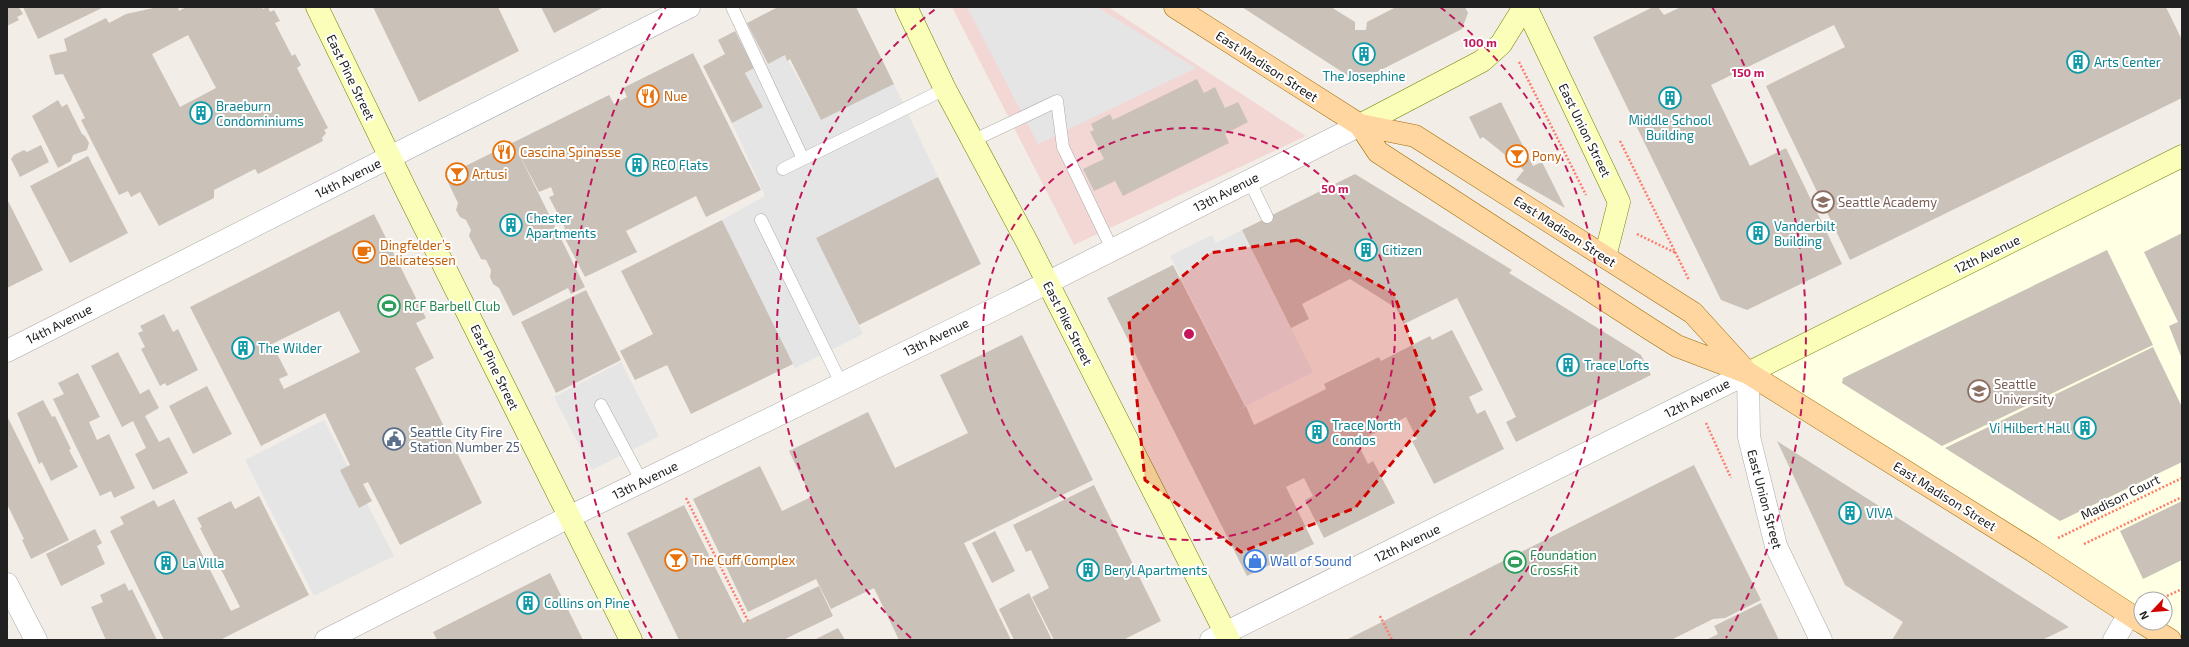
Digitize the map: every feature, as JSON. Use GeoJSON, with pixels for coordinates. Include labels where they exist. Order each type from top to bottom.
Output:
{"type":"FeatureCollection","features":[{"type":"Feature","properties":{"kind":"main road","name":"East Pine Street"},"geometry":{"type":"LineString","coordinates":[[317,7],[390,157],[631,640]]}},
{"type":"Feature","properties":{"kind":"main road","name":"East Pike Street"},"geometry":{"type":"LineString","coordinates":[[906,7],[945,89],[1047,283],[1222,638]]}},
{"type":"Feature","properties":{"kind":"main road","name":"East Madison Street"},"geometry":{"type":"LineString","coordinates":[[1175,7],[1360,125],[1415,136],[1693,313],[1748,373]]}},
{"type":"Feature","properties":{"kind":"main road","name":"13th Avenue"},"geometry":{"type":"LineString","coordinates":[[1360,125],[1482,61],[1501,44],[1525,7]]}},
{"type":"Feature","properties":{"kind":"main road","name":"East Union Street"},"geometry":{"type":"LineString","coordinates":[[1525,7],[1619,202],[1605,257]]}},
{"type":"Feature","properties":{"kind":"main road","name":"East Madison Street"},"geometry":{"type":"LineString","coordinates":[[1360,125],[1378,152],[1650,329],[1677,346],[1748,373],[2033,551],[2133,617]]}},
{"type":"Feature","properties":{"kind":"main road","name":"12th Avenue"},"geometry":{"type":"LineString","coordinates":[[1748,373],[2182,156]]}},
{"type":"Feature","properties":{"kind":"main road","name":"East Madison Street"},"geometry":{"type":"LineString","coordinates":[[2156,631],[2170,640]]}},
{"type":"Feature","properties":{"kind":"street","name":"14th Avenue"},"geometry":{"type":"LineString","coordinates":[[7,351],[689,7]]}},
{"type":"Feature","properties":{"kind":"street","name":"13th Avenue"},"geometry":{"type":"LineString","coordinates":[[326,640],[569,517],[1047,283],[1360,125]]}},
{"type":"Feature","properties":{"kind":"street","name":"12th Avenue"},"geometry":{"type":"LineString","coordinates":[[1222,638],[1748,373]]}},
{"type":"Feature","properties":{"kind":"street","name":"East Union Street"},"geometry":{"type":"LineString","coordinates":[[1748,373],[1749,437],[1776,546],[1820,639]]}},
{"type":"Feature","properties":{"kind":"street"},"geometry":{"type":"LineString","coordinates":[[7,584],[36,640]]}},
{"type":"Feature","properties":{"kind":"street"},"geometry":{"type":"LineString","coordinates":[[2114,640],[2133,624]]}},
{"type":"Feature","properties":{"kind":"lane"},"geometry":{"type":"LineString","coordinates":[[732,7],[803,159]]}},
{"type":"Feature","properties":{"kind":"lane"},"geometry":{"type":"LineString","coordinates":[[783,169],[945,89]]}},
{"type":"Feature","properties":{"kind":"lane"},"geometry":{"type":"LineString","coordinates":[[972,141],[1057,101],[1063,147],[1112,249]]}},
{"type":"Feature","properties":{"kind":"lane"},"geometry":{"type":"LineString","coordinates":[[1249,180],[1267,217]]}},
{"type":"Feature","properties":{"kind":"lane"},"geometry":{"type":"LineString","coordinates":[[761,220],[841,383]]}},
{"type":"Feature","properties":{"kind":"lane"},"geometry":{"type":"LineString","coordinates":[[600,405],[642,482]]}},
{"type":"Feature","properties":{"kind":"path"},"geometry":{"type":"LineString","coordinates":[[1524,71],[1582,189],[1588,198]]}},
{"type":"Feature","properties":{"kind":"path"},"geometry":{"type":"LineString","coordinates":[[1635,232],[1676,254],[1654,209]]}},
{"type":"Feature","properties":{"kind":"path"},"geometry":{"type":"LineString","coordinates":[[1712,431],[1734,484]]}},
{"type":"Feature","properties":{"kind":"path","name":"Madison Court"},"geometry":{"type":"LineString","coordinates":[[2068,533],[2182,478]]}},
{"type":"Feature","properties":{"kind":"path"},"geometry":{"type":"LineString","coordinates":[[2084,544],[2182,497]]}},
{"type":"Feature","properties":{"kind":"path"},"geometry":{"type":"LineString","coordinates":[[686,498],[748,621]]}},
{"type":"Feature","properties":{"kind":"path"},"geometry":{"type":"LineString","coordinates":[[1380,616],[1392,640]]}},
{"type":"Feature","properties":{"kind":"highlighted area"},"geometry":{"type":"Polygon","coordinates":[[[1298,240],[1394,294],[1436,409],[1355,508],[1241,552],[1145,480],[1129,321],[1210,253],[1298,240]]]}},
{"type":"Feature","properties":{"kind":"shaded area"},"geometry":{"type":"Polygon","coordinates":[[[952,7],[1108,7],[1306,136],[1074,245],[952,7]]]}},
{"type":"Feature","properties":{"kind":"shaded area"},"geometry":{"type":"Polygon","coordinates":[[[967,7],[1097,7],[1196,68],[1038,144],[967,7]]]}},
{"type":"Feature","properties":{"kind":"shaded area"},"geometry":{"type":"Polygon","coordinates":[[[748,24],[767,64],[785,55],[821,120],[894,84],[938,177],[816,238],[863,334],[795,368],[722,220],[765,196],[732,123],[763,107],[745,73],[754,68],[735,31],[748,24]]]}},
{"type":"Feature","properties":{"kind":"shaded area","name":"Seattle University"},"geometry":{"type":"Polygon","coordinates":[[[2182,156],[2182,640],[2170,640],[2156,631],[2173,631],[2173,591],[2133,591],[2133,617],[1748,373],[2182,156]]]}},
{"type":"Feature","properties":{"kind":"shaded area"},"geometry":{"type":"Polygon","coordinates":[[[1242,230],[1313,372],[1246,406],[1170,256],[1212,235],[1216,243],[1242,230]]]}},
{"type":"Feature","properties":{"kind":"shaded area"},"geometry":{"type":"Polygon","coordinates":[[[621,362],[659,436],[592,470],[554,397],[621,362]]]}},
{"type":"Feature","properties":{"kind":"shaded area"},"geometry":{"type":"Polygon","coordinates":[[[324,420],[394,556],[314,596],[245,460],[324,420]]]}},
{"type":"Feature","properties":{"kind":"building"},"geometry":{"type":"Polygon","coordinates":[[[7,7],[19,7],[23,14],[17,17],[19,20],[7,26],[7,7]]]}},
{"type":"Feature","properties":{"kind":"building"},"geometry":{"type":"Polygon","coordinates":[[[23,7],[102,7],[102,8],[38,39],[23,7]]]}},
{"type":"Feature","properties":{"kind":"building","name":"Braeburn Condominiums"},"geometry":{"type":"Polygon","coordinates":[[[158,7],[178,7],[179,11],[186,7],[262,7],[263,9],[268,7],[270,12],[274,10],[280,21],[275,23],[292,56],[295,54],[301,65],[297,68],[328,128],[324,130],[326,133],[322,138],[323,141],[258,174],[255,169],[214,190],[214,198],[159,226],[140,192],[131,197],[128,191],[119,195],[81,120],[85,118],[63,74],[55,75],[49,55],[67,51],[64,39],[106,18],[109,23],[126,14],[158,7]],[[188,35],[152,54],[180,107],[216,88],[188,35]]]}},
{"type":"Feature","properties":{"kind":"building"},"geometry":{"type":"Polygon","coordinates":[[[373,7],[498,7],[519,51],[419,102],[373,7]]]}},
{"type":"Feature","properties":{"kind":"building"},"geometry":{"type":"Polygon","coordinates":[[[541,7],[604,7],[554,33],[541,7]]]}},
{"type":"Feature","properties":{"kind":"building"},"geometry":{"type":"Polygon","coordinates":[[[778,7],[856,7],[894,84],[821,120],[790,59],[787,61],[785,55],[768,64],[747,23],[778,7]]]}},
{"type":"Feature","properties":{"kind":"building","name":"The Josephine"},"geometry":{"type":"Polygon","coordinates":[[[1242,7],[1331,7],[1355,22],[1355,30],[1366,30],[1367,22],[1396,7],[1465,7],[1468,13],[1462,29],[1365,78],[1350,77],[1242,7]]]}},
{"type":"Feature","properties":{"kind":"building","name":"Seattle Academy"},"geometry":{"type":"Polygon","coordinates":[[[1653,7],[1658,7],[1664,15],[1681,7],[2166,7],[2182,40],[2182,98],[1850,260],[1766,86],[1845,47],[1834,25],[1711,85],[1750,166],[1786,148],[1842,264],[1747,310],[1721,300],[1593,37],[1653,7]]]}},
{"type":"Feature","properties":{"kind":"building"},"geometry":{"type":"Polygon","coordinates":[[[735,31],[754,68],[745,73],[763,107],[732,123],[703,66],[725,54],[718,40],[735,31]]]}},
{"type":"Feature","properties":{"kind":"building","name":"REO Flats"},"geometry":{"type":"Polygon","coordinates":[[[693,53],[761,190],[706,217],[696,196],[626,231],[637,252],[585,277],[561,231],[565,228],[549,197],[554,195],[551,187],[539,192],[516,148],[585,287],[571,294],[568,288],[513,316],[499,288],[493,284],[490,277],[491,270],[486,260],[481,259],[469,236],[471,230],[466,220],[460,217],[456,210],[458,203],[445,176],[609,95],[614,104],[627,97],[623,88],[693,53]]]}},
{"type":"Feature","properties":{"kind":"building"},"geometry":{"type":"Polygon","coordinates":[[[1197,79],[1204,93],[1215,87],[1225,108],[1238,102],[1248,122],[1225,134],[1229,143],[1123,196],[1115,181],[1094,191],[1083,169],[1104,159],[1090,132],[1094,130],[1091,124],[1110,114],[1113,120],[1197,79]]]}},
{"type":"Feature","properties":{"kind":"building"},"geometry":{"type":"Polygon","coordinates":[[[58,100],[62,107],[67,104],[82,134],[89,143],[87,150],[73,155],[71,161],[58,168],[32,116],[58,100]]]}},
{"type":"Feature","properties":{"kind":"building","name":"Pony"},"geometry":{"type":"Polygon","coordinates":[[[1501,102],[1533,166],[1542,162],[1565,208],[1516,180],[1524,170],[1483,137],[1480,139],[1469,117],[1501,102]]]}},
{"type":"Feature","properties":{"kind":"building"},"geometry":{"type":"Polygon","coordinates":[[[41,145],[49,162],[20,177],[11,159],[14,155],[24,150],[27,152],[41,145]]]}},
{"type":"Feature","properties":{"kind":"building"},"geometry":{"type":"Polygon","coordinates":[[[88,156],[128,233],[70,263],[30,186],[88,156]]]}},
{"type":"Feature","properties":{"kind":"building"},"geometry":{"type":"Polygon","coordinates":[[[1355,174],[1512,270],[1509,273],[1641,355],[1651,375],[1516,442],[1506,422],[1516,417],[1457,298],[1404,324],[1396,308],[1350,279],[1302,304],[1309,319],[1291,328],[1242,230],[1355,174]]]}},
{"type":"Feature","properties":{"kind":"building"},"geometry":{"type":"Polygon","coordinates":[[[938,177],[981,264],[859,325],[816,238],[938,177]]]}},
{"type":"Feature","properties":{"kind":"building"},"geometry":{"type":"Polygon","coordinates":[[[7,199],[43,270],[7,288],[7,199]]]}},
{"type":"Feature","properties":{"kind":"building"},"geometry":{"type":"Polygon","coordinates":[[[374,214],[426,318],[416,323],[434,358],[415,368],[482,503],[400,545],[368,482],[363,484],[372,501],[359,508],[340,470],[350,465],[325,413],[261,446],[190,307],[374,214]],[[339,311],[272,344],[288,375],[279,379],[284,389],[360,352],[339,311]]]}},
{"type":"Feature","properties":{"kind":"building"},"geometry":{"type":"Polygon","coordinates":[[[722,220],[793,364],[691,414],[667,365],[635,380],[620,351],[653,334],[621,271],[722,220]]]}},
{"type":"Feature","properties":{"kind":"building"},"geometry":{"type":"Polygon","coordinates":[[[2182,233],[2182,359],[2169,326],[2178,322],[2144,252],[2182,233]]]}},
{"type":"Feature","properties":{"kind":"building"},"geometry":{"type":"Polygon","coordinates":[[[2107,250],[2153,345],[1942,446],[1842,383],[1843,378],[2107,250]]]}},
{"type":"Feature","properties":{"kind":"building"},"geometry":{"type":"Polygon","coordinates":[[[1173,265],[1245,406],[1239,410],[1246,406],[1254,425],[1326,389],[1324,384],[1379,357],[1381,361],[1430,336],[1432,340],[1452,330],[1483,390],[1469,397],[1477,414],[1485,410],[1504,449],[1434,484],[1412,441],[1417,439],[1406,417],[1357,442],[1368,464],[1373,461],[1395,503],[1324,538],[1305,500],[1313,496],[1304,478],[1286,487],[1314,544],[1247,576],[1107,298],[1173,265]]]}},
{"type":"Feature","properties":{"kind":"building"},"geometry":{"type":"Polygon","coordinates":[[[586,290],[621,360],[556,393],[521,322],[586,290]]]}},
{"type":"Feature","properties":{"kind":"building"},"geometry":{"type":"Polygon","coordinates":[[[164,314],[173,332],[178,329],[198,370],[167,386],[165,383],[160,386],[141,349],[145,347],[138,333],[143,331],[140,326],[164,314]]]}},
{"type":"Feature","properties":{"kind":"building"},"geometry":{"type":"Polygon","coordinates":[[[1022,335],[1093,480],[964,543],[1011,640],[899,640],[874,588],[831,609],[816,579],[748,612],[693,499],[760,466],[782,511],[811,497],[789,451],[868,412],[895,468],[968,433],[940,375],[1022,335]]]}},
{"type":"Feature","properties":{"kind":"building","name":"Vi Hilbert Hall"},"geometry":{"type":"Polygon","coordinates":[[[2153,347],[2182,407],[2182,462],[2060,521],[1945,448],[2153,347]]]}},
{"type":"Feature","properties":{"kind":"building"},"geometry":{"type":"Polygon","coordinates":[[[118,352],[140,394],[149,389],[159,408],[145,416],[159,442],[169,437],[188,473],[153,490],[135,454],[146,448],[133,421],[122,427],[91,366],[118,352]]]}},
{"type":"Feature","properties":{"kind":"building"},"geometry":{"type":"Polygon","coordinates":[[[78,373],[100,417],[89,422],[97,440],[109,434],[135,488],[114,498],[111,491],[100,496],[53,399],[64,394],[58,383],[78,373]]]}},
{"type":"Feature","properties":{"kind":"building"},"geometry":{"type":"Polygon","coordinates":[[[207,386],[232,434],[193,454],[169,406],[207,386]]]}},
{"type":"Feature","properties":{"kind":"building"},"geometry":{"type":"Polygon","coordinates":[[[43,400],[52,417],[55,416],[71,449],[69,450],[78,467],[51,481],[42,462],[39,464],[17,413],[43,400]]]}},
{"type":"Feature","properties":{"kind":"building"},"geometry":{"type":"Polygon","coordinates":[[[7,416],[69,540],[31,559],[22,540],[24,539],[7,504],[7,416]]]}},
{"type":"Feature","properties":{"kind":"building","name":"VIVA"},"geometry":{"type":"Polygon","coordinates":[[[1777,441],[2069,627],[2042,640],[1892,640],[1903,622],[1845,585],[1777,441]]]}},
{"type":"Feature","properties":{"kind":"building"},"geometry":{"type":"Polygon","coordinates":[[[1694,465],[1761,600],[1725,618],[1713,619],[1671,640],[1346,640],[1694,465]]]}},
{"type":"Feature","properties":{"kind":"building","name":"Beryl Apartments"},"geometry":{"type":"Polygon","coordinates":[[[1094,485],[1161,621],[1123,640],[1054,640],[1032,597],[1049,588],[1031,550],[1026,552],[1013,525],[1094,485]]]}},
{"type":"Feature","properties":{"kind":"building","name":"La Villa"},"geometry":{"type":"Polygon","coordinates":[[[259,496],[309,595],[220,640],[164,640],[110,531],[124,524],[120,517],[154,500],[158,507],[174,499],[231,611],[240,607],[200,528],[202,527],[197,518],[231,501],[235,509],[259,496]]]}},
{"type":"Feature","properties":{"kind":"building"},"geometry":{"type":"Polygon","coordinates":[[[2182,501],[2182,560],[2143,579],[2120,531],[2182,501]]]}},
{"type":"Feature","properties":{"kind":"building","name":"The Cuff Complex"},"geometry":{"type":"Polygon","coordinates":[[[684,505],[743,623],[819,586],[833,616],[783,640],[679,640],[627,533],[684,505]]]}},
{"type":"Feature","properties":{"kind":"building"},"geometry":{"type":"Polygon","coordinates":[[[95,529],[102,543],[97,546],[105,564],[61,586],[46,554],[95,529]]]}},
{"type":"Feature","properties":{"kind":"building"},"geometry":{"type":"Polygon","coordinates":[[[995,531],[1015,571],[992,583],[972,543],[995,531]]]}},
{"type":"Feature","properties":{"kind":"building","name":"Collins on Pine"},"geometry":{"type":"Polygon","coordinates":[[[550,573],[583,640],[437,640],[433,632],[550,573]]]}},
{"type":"Feature","properties":{"kind":"building"},"geometry":{"type":"Polygon","coordinates":[[[125,583],[129,591],[132,589],[157,640],[106,640],[91,607],[103,602],[100,595],[125,583]]]}},
{"type":"Feature","properties":{"kind":"building"},"geometry":{"type":"Polygon","coordinates":[[[1029,593],[1052,640],[1014,640],[999,609],[1029,593]]]}},
{"type":"Feature","properties":{"kind":"building"},"geometry":{"type":"Polygon","coordinates":[[[1761,603],[1779,640],[1706,640],[1718,634],[1714,626],[1761,603]]]}},
{"type":"Feature","properties":{"kind":"building"},"geometry":{"type":"Polygon","coordinates":[[[838,628],[845,640],[814,640],[838,628]]]}},
{"type":"Feature","properties":{"kind":"place","name":"The Josephine"},"geometry":{"type":"Point","coordinates":[1364,54]}},
{"type":"Feature","properties":{"kind":"place","name":"Arts Center"},"geometry":{"type":"Point","coordinates":[2078,62]}},
{"type":"Feature","properties":{"kind":"place","name":"Nue"},"geometry":{"type":"Point","coordinates":[648,96]}},
{"type":"Feature","properties":{"kind":"place","name":"Middle School Building"},"geometry":{"type":"Point","coordinates":[1670,98]}},
{"type":"Feature","properties":{"kind":"place","name":"Braeburn Condominiums"},"geometry":{"type":"Point","coordinates":[201,113]}},
{"type":"Feature","properties":{"kind":"place","name":"Cascina Spinasse"},"geometry":{"type":"Point","coordinates":[504,152]}},
{"type":"Feature","properties":{"kind":"place","name":"Pony"},"geometry":{"type":"Point","coordinates":[1517,156]}},
{"type":"Feature","properties":{"kind":"place","name":"REO Flats"},"geometry":{"type":"Point","coordinates":[637,165]}},
{"type":"Feature","properties":{"kind":"place","name":"Artusi"},"geometry":{"type":"Point","coordinates":[457,174]}},
{"type":"Feature","properties":{"kind":"place","name":"Seattle Academy"},"geometry":{"type":"Point","coordinates":[1823,202]}},
{"type":"Feature","properties":{"kind":"place","name":"Chester Apartments"},"geometry":{"type":"Point","coordinates":[511,225]}},
{"type":"Feature","properties":{"kind":"place","name":"Vanderbilt Building"},"geometry":{"type":"Point","coordinates":[1758,233]}},
{"type":"Feature","properties":{"kind":"place","name":"Citizen"},"geometry":{"type":"Point","coordinates":[1366,250]}},
{"type":"Feature","properties":{"kind":"place","name":"Dingfelder’s Delicatessen"},"geometry":{"type":"Point","coordinates":[364,252]}},
{"type":"Feature","properties":{"kind":"place","name":"RCF Barbell Club"},"geometry":{"type":"Point","coordinates":[389,306]}},
{"type":"Feature","properties":{"kind":"place","name":"The Wilder"},"geometry":{"type":"Point","coordinates":[243,348]}},
{"type":"Feature","properties":{"kind":"place","name":"Trace Lofts"},"geometry":{"type":"Point","coordinates":[1568,365]}},
{"type":"Feature","properties":{"kind":"place","name":"Seattle University"},"geometry":{"type":"Point","coordinates":[1979,391]}},
{"type":"Feature","properties":{"kind":"place","name":"Vi Hilbert Hall"},"geometry":{"type":"Point","coordinates":[2085,428]}},
{"type":"Feature","properties":{"kind":"place","name":"Trace North Condos"},"geometry":{"type":"Point","coordinates":[1317,432]}},
{"type":"Feature","properties":{"kind":"place","name":"Seattle City Fire Station Number 25"},"geometry":{"type":"Point","coordinates":[394,439]}},
{"type":"Feature","properties":{"kind":"place","name":"VIVA"},"geometry":{"type":"Point","coordinates":[1850,513]}},
{"type":"Feature","properties":{"kind":"place","name":"The Cuff Complex"},"geometry":{"type":"Point","coordinates":[676,560]}},
{"type":"Feature","properties":{"kind":"place","name":"Wall of Sound"},"geometry":{"type":"Point","coordinates":[1255,561]}},
{"type":"Feature","properties":{"kind":"place","name":"Foundation CrossFit"},"geometry":{"type":"Point","coordinates":[1515,562]}},
{"type":"Feature","properties":{"kind":"place","name":"La Villa"},"geometry":{"type":"Point","coordinates":[166,563]}},
{"type":"Feature","properties":{"kind":"place","name":"Beryl Apartments"},"geometry":{"type":"Point","coordinates":[1088,570]}},
{"type":"Feature","properties":{"kind":"place","name":"Collins on Pine"},"geometry":{"type":"Point","coordinates":[528,603]}}]}
